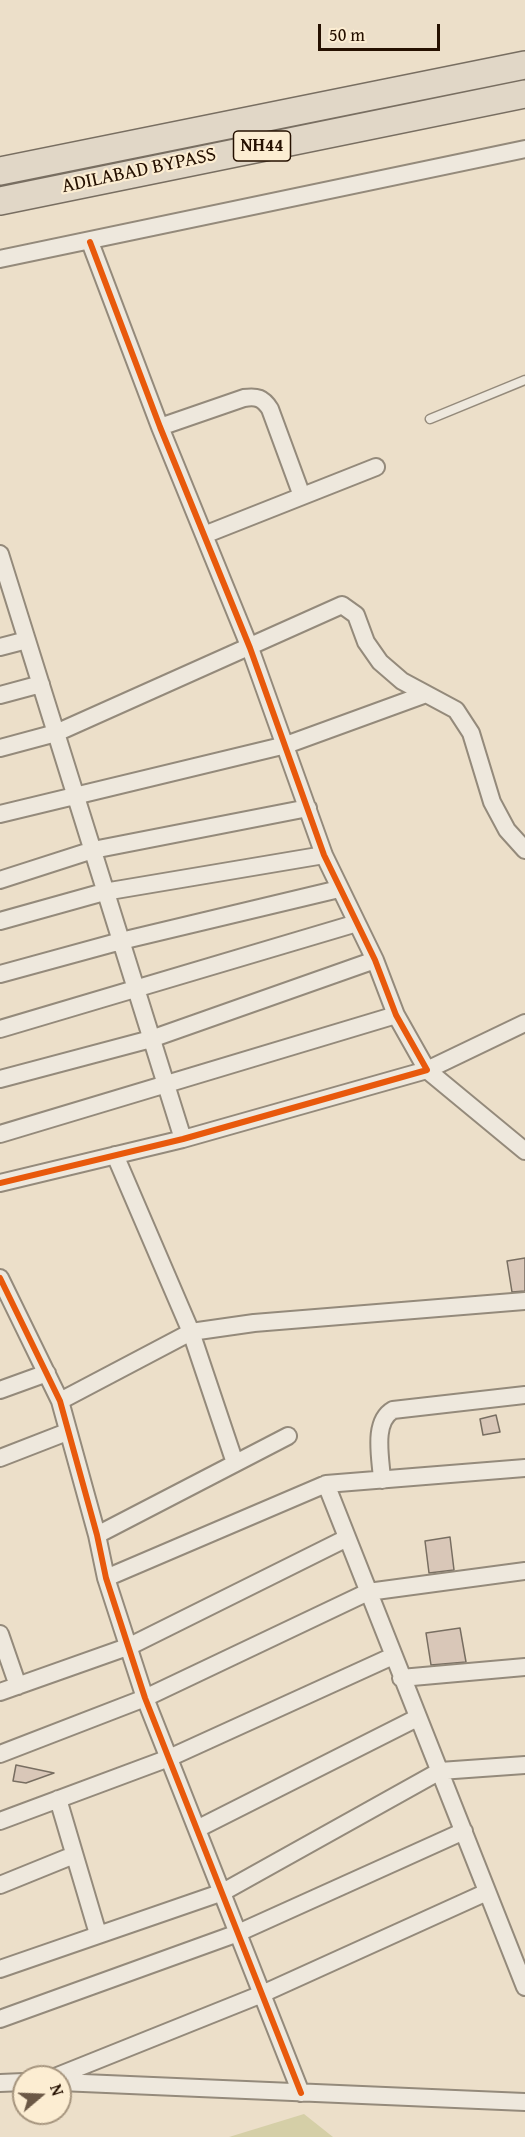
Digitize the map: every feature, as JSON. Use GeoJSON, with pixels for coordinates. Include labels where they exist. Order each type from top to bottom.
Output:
{"type":"FeatureCollection","features":[{"type":"Feature","properties":{"kind":"highway","name":"ADILABAD BYPASS"},"geometry":{"type":"LineString","coordinates":[[0,171],[525,65]]}},
{"type":"Feature","properties":{"kind":"highway","name":"ADILABAD BYPASS"},"geometry":{"type":"LineString","coordinates":[[0,201],[525,94]]}},
{"type":"Feature","properties":{"kind":"street"},"geometry":{"type":"LineString","coordinates":[[0,259],[90,242],[525,149]]}},
{"type":"Feature","properties":{"kind":"street"},"geometry":{"type":"LineString","coordinates":[[90,242],[160,427],[250,648],[324,855],[375,960],[396,1015],[427,1070],[521,1142]]}},
{"type":"Feature","properties":{"kind":"street"},"geometry":{"type":"LineString","coordinates":[[160,427],[244,398],[255,396],[264,400],[270,409],[302,496]]}},
{"type":"Feature","properties":{"kind":"street"},"geometry":{"type":"LineString","coordinates":[[204,535],[375,467]]}},
{"type":"Feature","properties":{"kind":"street"},"geometry":{"type":"LineString","coordinates":[[1,562],[183,1139]]}},
{"type":"Feature","properties":{"kind":"street"},"geometry":{"type":"LineString","coordinates":[[0,748],[56,733],[342,605],[356,615],[366,642],[380,662],[402,681],[456,710],[471,733],[492,802],[507,830],[525,850]]}},
{"type":"Feature","properties":{"kind":"street"},"geometry":{"type":"LineString","coordinates":[[0,647],[27,640]]}},
{"type":"Feature","properties":{"kind":"street"},"geometry":{"type":"LineString","coordinates":[[0,695],[41,684]]}},
{"type":"Feature","properties":{"kind":"street"},"geometry":{"type":"LineString","coordinates":[[0,814],[286,745],[426,694]]}},
{"type":"Feature","properties":{"kind":"street"},"geometry":{"type":"LineString","coordinates":[[0,880],[93,850],[308,808]]}},
{"type":"Feature","properties":{"kind":"street"},"geometry":{"type":"LineString","coordinates":[[0,921],[104,892],[324,855]]}},
{"type":"Feature","properties":{"kind":"street"},"geometry":{"type":"LineString","coordinates":[[0,974],[121,941],[339,889]]}},
{"type":"Feature","properties":{"kind":"street"},"geometry":{"type":"LineString","coordinates":[[0,1029],[357,923]]}},
{"type":"Feature","properties":{"kind":"street"},"geometry":{"type":"LineString","coordinates":[[0,1079],[151,1039],[375,960]]}},
{"type":"Feature","properties":{"kind":"street"},"geometry":{"type":"LineString","coordinates":[[0,1134],[396,1015]]}},
{"type":"Feature","properties":{"kind":"street"},"geometry":{"type":"LineString","coordinates":[[0,1183],[183,1139],[427,1070],[525,1023]]}},
{"type":"Feature","properties":{"kind":"street"},"geometry":{"type":"LineString","coordinates":[[115,1155],[191,1332],[235,1463]]}},
{"type":"Feature","properties":{"kind":"street"},"geometry":{"type":"LineString","coordinates":[[1,1280],[60,1401],[97,1535],[106,1578],[130,1646],[145,1698],[301,2093]]}},
{"type":"Feature","properties":{"kind":"street"},"geometry":{"type":"LineString","coordinates":[[60,1401],[191,1332],[254,1323],[525,1300]]}},
{"type":"Feature","properties":{"kind":"street"},"geometry":{"type":"LineString","coordinates":[[0,1390],[47,1372]]}},
{"type":"Feature","properties":{"kind":"street"},"geometry":{"type":"LineString","coordinates":[[382,1480],[380,1425],[385,1415],[393,1410],[525,1395]]}},
{"type":"Feature","properties":{"kind":"street"},"geometry":{"type":"LineString","coordinates":[[0,1458],[67,1432]]}},
{"type":"Feature","properties":{"kind":"street"},"geometry":{"type":"LineString","coordinates":[[97,1535],[288,1436]]}},
{"type":"Feature","properties":{"kind":"street"},"geometry":{"type":"LineString","coordinates":[[106,1578],[326,1484],[525,1468]]}},
{"type":"Feature","properties":{"kind":"street"},"geometry":{"type":"LineString","coordinates":[[326,1484],[345,1539],[369,1592],[401,1678],[525,1986]]}},
{"type":"Feature","properties":{"kind":"street"},"geometry":{"type":"LineString","coordinates":[[0,1692],[130,1646],[345,1539]]}},
{"type":"Feature","properties":{"kind":"street"},"geometry":{"type":"LineString","coordinates":[[0,1754],[145,1698],[369,1592],[525,1571]]}},
{"type":"Feature","properties":{"kind":"street"},"geometry":{"type":"LineString","coordinates":[[0,1634],[18,1686]]}},
{"type":"Feature","properties":{"kind":"street"},"geometry":{"type":"LineString","coordinates":[[0,1821],[169,1758],[393,1656]]}},
{"type":"Feature","properties":{"kind":"street"},"geometry":{"type":"LineString","coordinates":[[401,1678],[525,1667]]}},
{"type":"Feature","properties":{"kind":"street"},"geometry":{"type":"LineString","coordinates":[[197,1829],[417,1718]]}},
{"type":"Feature","properties":{"kind":"street"},"geometry":{"type":"LineString","coordinates":[[0,1969],[223,1892],[440,1771],[525,1765]]}},
{"type":"Feature","properties":{"kind":"street"},"geometry":{"type":"LineString","coordinates":[[58,1799],[98,1934]]}},
{"type":"Feature","properties":{"kind":"street"},"geometry":{"type":"LineString","coordinates":[[0,2019],[238,1933],[464,1831]]}},
{"type":"Feature","properties":{"kind":"street"},"geometry":{"type":"LineString","coordinates":[[0,1885],[74,1855]]}},
{"type":"Feature","properties":{"kind":"street"},"geometry":{"type":"LineString","coordinates":[[72,2070],[262,1994],[487,1892]]}},
{"type":"Feature","properties":{"kind":"street"},"geometry":{"type":"LineString","coordinates":[[72,2083],[525,2102]]}},
{"type":"Feature","properties":{"kind":"lane"},"geometry":{"type":"LineString","coordinates":[[430,419],[525,380]]}},
{"type":"Feature","properties":{"kind":"shaded area"},"geometry":{"type":"Polygon","coordinates":[[[304,2114],[333,2137],[229,2137],[304,2114]]]}},
{"type":"Feature","properties":{"kind":"building"},"geometry":{"type":"Polygon","coordinates":[[[525,1258],[525,1291],[512,1292],[507,1261],[525,1258]]]}},
{"type":"Feature","properties":{"kind":"building"},"geometry":{"type":"Polygon","coordinates":[[[496,1415],[500,1432],[483,1435],[480,1419],[496,1415]]]}},
{"type":"Feature","properties":{"kind":"building"},"geometry":{"type":"Polygon","coordinates":[[[450,1537],[454,1570],[429,1573],[425,1541],[450,1537]]]}},
{"type":"Feature","properties":{"kind":"building"},"geometry":{"type":"Polygon","coordinates":[[[460,1628],[466,1662],[431,1665],[426,1633],[460,1628]]]}},
{"type":"Feature","properties":{"kind":"building"},"geometry":{"type":"Polygon","coordinates":[[[16,1765],[54,1773],[26,1783],[13,1781],[16,1765]]]}},
{"type":"Feature","properties":{"kind":"cycle path"},"geometry":{"type":"LineString","coordinates":[[0,1183],[183,1139],[427,1070],[396,1015],[375,960],[324,855],[250,648],[160,427],[90,242]]}},
{"type":"Feature","properties":{"kind":"cycle path"},"geometry":{"type":"LineString","coordinates":[[0,1278],[60,1401],[97,1535],[106,1578],[145,1698],[301,2093]]}}]}
